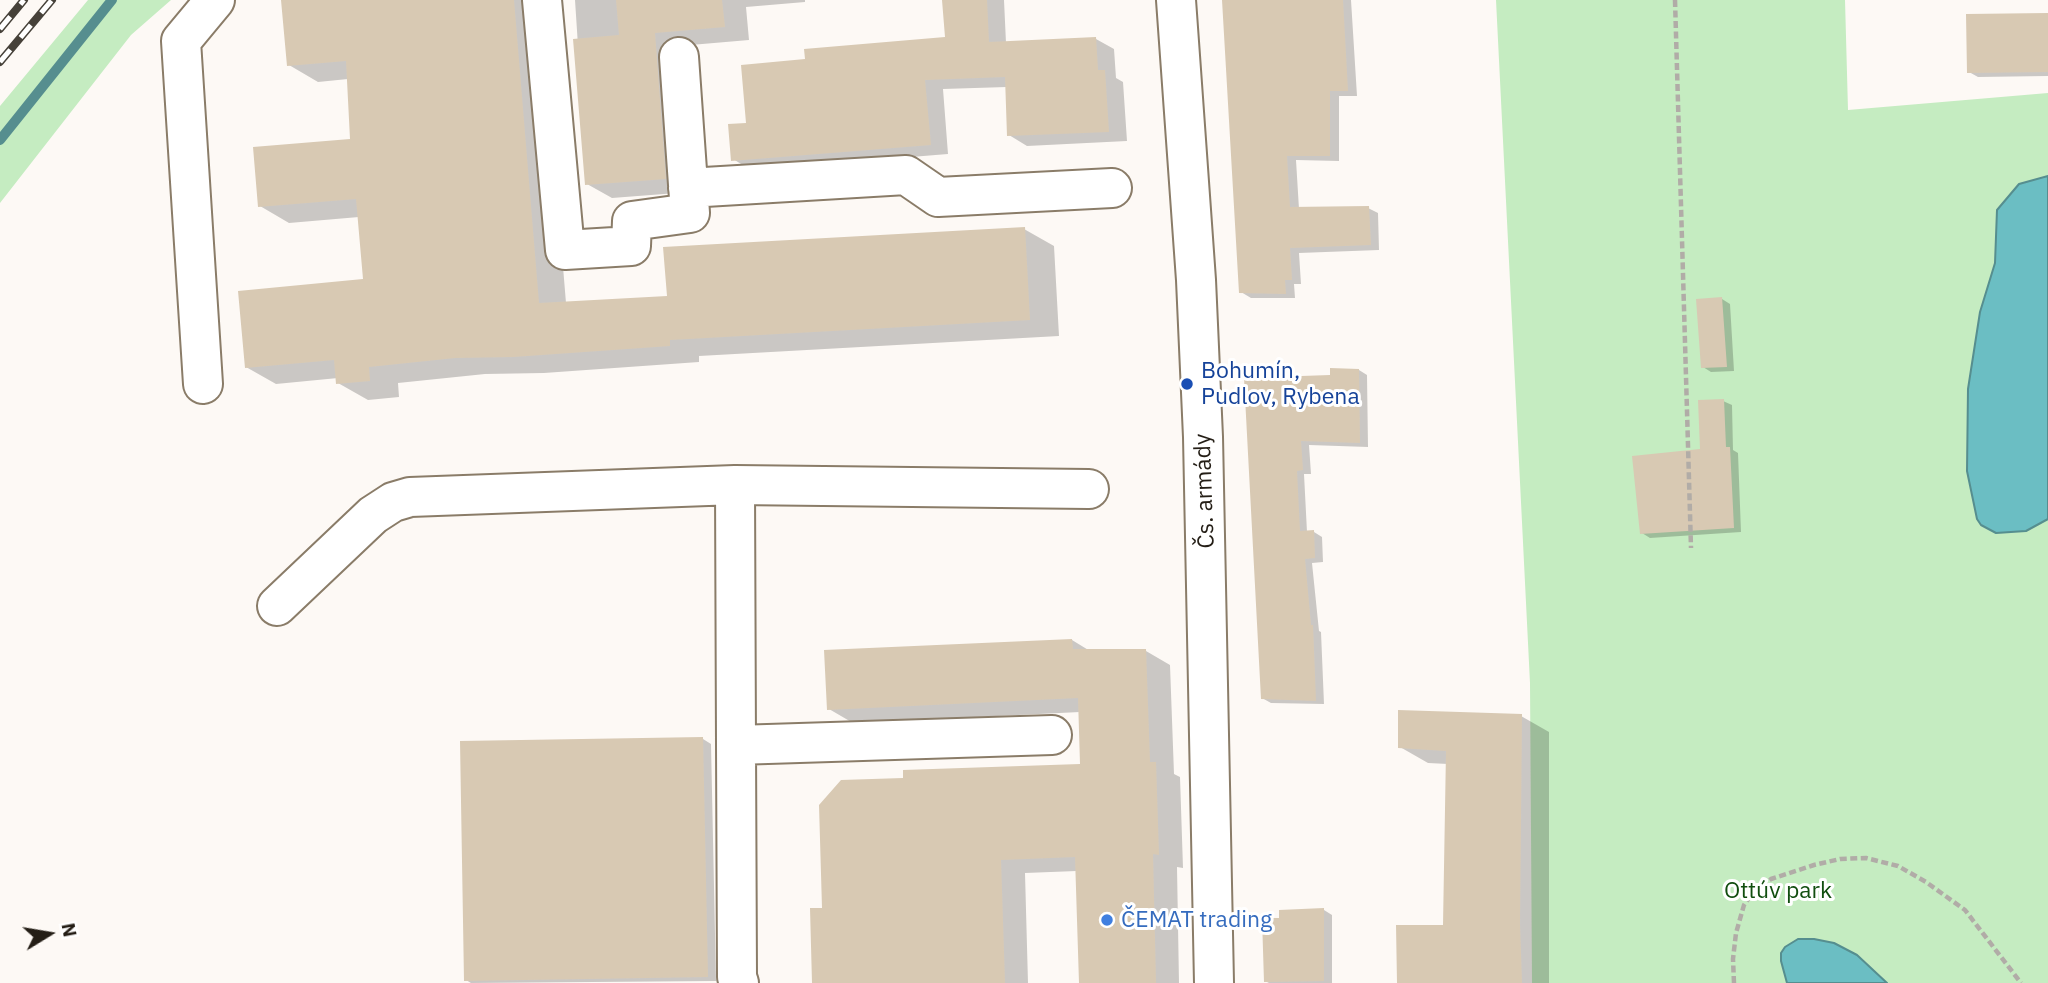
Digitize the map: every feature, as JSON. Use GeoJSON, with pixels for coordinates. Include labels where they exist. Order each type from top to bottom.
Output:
{"type":"FeatureCollection","features":[{"type":"Feature","properties":{"kind":"main road"},"geometry":{"type":"LineString","coordinates":[[203,384],[181,41],[215,0]]}},
{"type":"Feature","properties":{"kind":"main road"},"geometry":{"type":"LineString","coordinates":[[542,0],[565,250],[631,246],[632,220],[690,213],[679,57]]}},
{"type":"Feature","properties":{"kind":"main road","name":"Čs. armády"},"geometry":{"type":"LineString","coordinates":[[1176,0],[1196,280],[1203,437],[1214,983]]}},
{"type":"Feature","properties":{"kind":"main road"},"geometry":{"type":"LineString","coordinates":[[688,188],[906,175],[937,197],[1111,188]]}},
{"type":"Feature","properties":{"kind":"main road"},"geometry":{"type":"LineString","coordinates":[[735,485],[738,983]]}},
{"type":"Feature","properties":{"kind":"main road"},"geometry":{"type":"LineString","coordinates":[[277,606],[373,515],[393,502],[410,497],[735,485],[1089,489]]}},
{"type":"Feature","properties":{"kind":"main road"},"geometry":{"type":"LineString","coordinates":[[736,745],[1052,735]]}},
{"type":"Feature","properties":{"kind":"path"},"geometry":{"type":"LineString","coordinates":[[1675,0],[1691,548]]}},
{"type":"Feature","properties":{"kind":"path"},"geometry":{"type":"LineString","coordinates":[[1734,983],[1735,933],[1744,905],[1753,892],[1771,879],[1814,865],[1840,859],[1866,858],[1898,866],[1965,910],[2021,983]]}},
{"type":"Feature","properties":{"kind":"green space"},"geometry":{"type":"Polygon","coordinates":[[[88,0],[171,0],[131,35],[0,203],[0,106],[88,0]]]}},
{"type":"Feature","properties":{"kind":"green space","name":"Ottúv park"},"geometry":{"type":"Polygon","coordinates":[[[1496,0],[1845,0],[1848,110],[2048,93],[2048,176],[2019,184],[1997,210],[1995,263],[1980,312],[1968,389],[1967,471],[1977,519],[2026,531],[2048,519],[2048,983],[1532,983],[1530,683],[1496,0]]]}},
{"type":"Feature","properties":{"kind":"water"},"geometry":{"type":"Polygon","coordinates":[[[2048,176],[2048,519],[2026,531],[1996,533],[1981,525],[1977,519],[1967,471],[1968,389],[1980,312],[1995,263],[1997,210],[2019,184],[2048,176]]]}},
{"type":"Feature","properties":{"kind":"water"},"geometry":{"type":"Polygon","coordinates":[[[1798,939],[1834,943],[1857,955],[1887,983],[1787,983],[1781,953],[1798,939]]]}},
{"type":"Feature","properties":{"kind":"building"},"geometry":{"type":"Polygon","coordinates":[[[281,0],[514,0],[539,303],[667,296],[663,247],[1025,227],[1030,320],[670,340],[670,346],[513,357],[455,358],[369,367],[370,381],[336,384],[334,360],[245,368],[238,291],[363,279],[356,199],[258,207],[253,147],[350,139],[346,61],[287,66],[281,0]]]}},
{"type":"Feature","properties":{"kind":"building"},"geometry":{"type":"Polygon","coordinates":[[[616,0],[722,0],[725,27],[655,33],[666,179],[585,185],[573,39],[619,35],[616,0]]]}},
{"type":"Feature","properties":{"kind":"building"},"geometry":{"type":"Polygon","coordinates":[[[942,0],[987,0],[989,42],[1096,37],[1098,70],[1105,70],[1109,132],[1007,136],[1005,77],[925,80],[931,145],[731,161],[728,124],[746,123],[741,65],[805,59],[804,49],[945,37],[942,0]]]}},
{"type":"Feature","properties":{"kind":"building"},"geometry":{"type":"Polygon","coordinates":[[[1222,0],[1343,0],[1348,91],[1330,91],[1330,156],[1287,156],[1290,207],[1369,206],[1371,245],[1290,248],[1292,280],[1285,280],[1286,294],[1239,293],[1222,0]]]}},
{"type":"Feature","properties":{"kind":"building"},"geometry":{"type":"Polygon","coordinates":[[[2048,13],[2048,72],[1967,73],[1966,14],[2048,13]]]}},
{"type":"Feature","properties":{"kind":"building"},"geometry":{"type":"Polygon","coordinates":[[[1722,297],[1727,367],[1701,368],[1696,299],[1722,297]]]}},
{"type":"Feature","properties":{"kind":"building"},"geometry":{"type":"Polygon","coordinates":[[[1330,368],[1359,369],[1360,443],[1301,441],[1303,470],[1297,471],[1300,531],[1314,530],[1315,558],[1305,559],[1313,625],[1316,701],[1261,699],[1244,378],[1330,375],[1330,368]]]}},
{"type":"Feature","properties":{"kind":"building"},"geometry":{"type":"Polygon","coordinates":[[[1724,399],[1726,447],[1730,447],[1734,528],[1640,534],[1632,456],[1700,449],[1698,400],[1724,399]]]}},
{"type":"Feature","properties":{"kind":"building"},"geometry":{"type":"Polygon","coordinates":[[[1072,639],[1073,649],[1146,649],[1150,762],[1156,762],[1159,855],[1153,854],[1156,983],[1079,983],[1075,857],[1001,860],[1005,983],[812,983],[810,908],[822,908],[819,805],[841,780],[903,778],[903,770],[1080,764],[1078,698],[827,710],[824,650],[1072,639]]]}},
{"type":"Feature","properties":{"kind":"building"},"geometry":{"type":"Polygon","coordinates":[[[1398,710],[1522,714],[1522,983],[1397,983],[1396,925],[1443,925],[1446,751],[1398,748],[1398,710]]]}},
{"type":"Feature","properties":{"kind":"building"},"geometry":{"type":"Polygon","coordinates":[[[703,737],[708,977],[464,981],[460,741],[703,737]]]}},
{"type":"Feature","properties":{"kind":"building"},"geometry":{"type":"Polygon","coordinates":[[[1324,908],[1324,981],[1264,982],[1262,918],[1279,918],[1279,910],[1324,908]]]}},
{"type":"Feature","properties":{"kind":"waterway"},"geometry":{"type":"LineString","coordinates":[[0,140],[112,0]]}},
{"type":"Feature","properties":{"kind":"railway"},"geometry":{"type":"LineString","coordinates":[[0,29],[24,0]]}},
{"type":"Feature","properties":{"kind":"railway"},"geometry":{"type":"LineString","coordinates":[[0,62],[52,0]]}},
{"type":"Feature","properties":{"kind":"place","name":"Bohumín, Pudlov, Rybena"},"geometry":{"type":"Point","coordinates":[1187,384]}},
{"type":"Feature","properties":{"kind":"place","name":"ČEMAT trading"},"geometry":{"type":"Point","coordinates":[1107,920]}}]}
